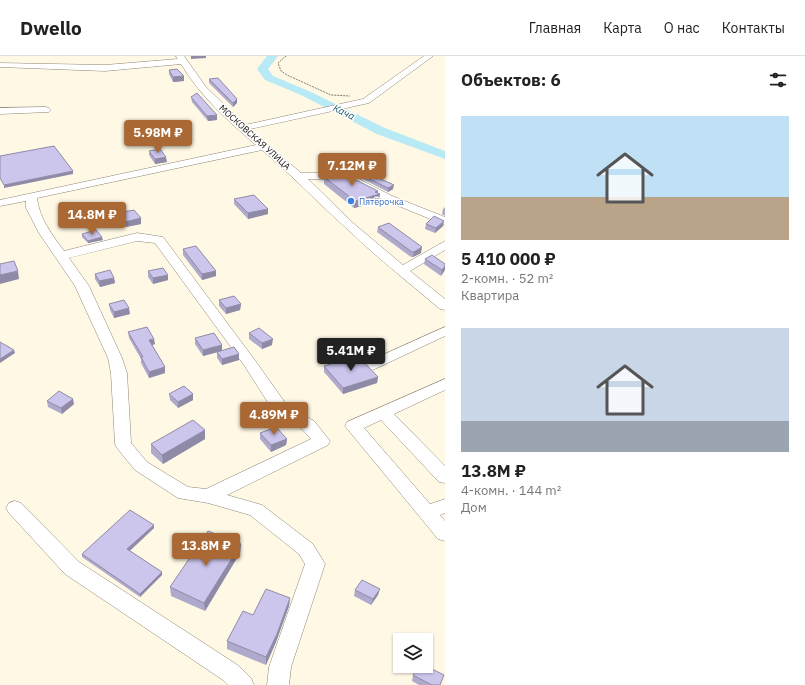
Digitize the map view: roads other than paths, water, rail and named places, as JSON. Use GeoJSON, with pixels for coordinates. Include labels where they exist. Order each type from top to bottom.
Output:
{"type":"FeatureCollection","features":[{"type":"Feature","properties":{"kind":"street"},"geometry":{"type":"LineString","coordinates":[[243,128],[347,106],[374,98],[405,71],[417,65],[429,56]]}},
{"type":"Feature","properties":{"kind":"street"},"geometry":{"type":"LineString","coordinates":[[0,65],[105,68],[128,67],[181,58]]}},
{"type":"Feature","properties":{"kind":"street","name":"МОСКОВСКАЯ УЛИЦА"},"geometry":{"type":"LineString","coordinates":[[181,58],[210,96],[243,128],[298,176],[337,214],[402,271],[445,306]]}},
{"type":"Feature","properties":{"kind":"street"},"geometry":{"type":"LineString","coordinates":[[0,111],[46,110]]}},
{"type":"Feature","properties":{"kind":"street"},"geometry":{"type":"LineString","coordinates":[[0,216],[2,209],[0,203],[265,146]]}},
{"type":"Feature","properties":{"kind":"street"},"geometry":{"type":"LineString","coordinates":[[298,176],[334,176],[353,180],[388,198],[445,221]]}},
{"type":"Feature","properties":{"kind":"street"},"geometry":{"type":"LineString","coordinates":[[31,197],[32,208],[44,233],[82,286],[115,358],[119,373],[123,444],[141,466],[184,493],[208,496],[256,510],[306,549],[315,564],[280,667],[278,685]]}},
{"type":"Feature","properties":{"kind":"street"},"geometry":{"type":"LineString","coordinates":[[61,256],[137,237],[159,240],[249,362],[280,408],[308,425],[322,441],[208,496]]}},
{"type":"Feature","properties":{"kind":"street"},"geometry":{"type":"LineString","coordinates":[[402,271],[445,245]]}},
{"type":"Feature","properties":{"kind":"street"},"geometry":{"type":"LineString","coordinates":[[372,365],[445,331]]}},
{"type":"Feature","properties":{"kind":"street"},"geometry":{"type":"LineString","coordinates":[[445,384],[353,426],[445,534]]}},
{"type":"Feature","properties":{"kind":"street"},"geometry":{"type":"LineString","coordinates":[[383,412],[445,477]]}},
{"type":"Feature","properties":{"kind":"street"},"geometry":{"type":"LineString","coordinates":[[427,513],[445,506]]}},
{"type":"Feature","properties":{"kind":"street"},"geometry":{"type":"LineString","coordinates":[[15,508],[72,568],[231,673],[243,685]]}},
{"type":"Feature","properties":{"kind":"waterway","name":"Кача"},"geometry":{"type":"LineString","coordinates":[[273,56],[262,69],[269,78],[305,93],[381,131],[445,155]]}},
{"type":"Feature","properties":{"kind":"place","name":"Пятёрочка"},"geometry":{"type":"Point","coordinates":[351,201]}}]}
